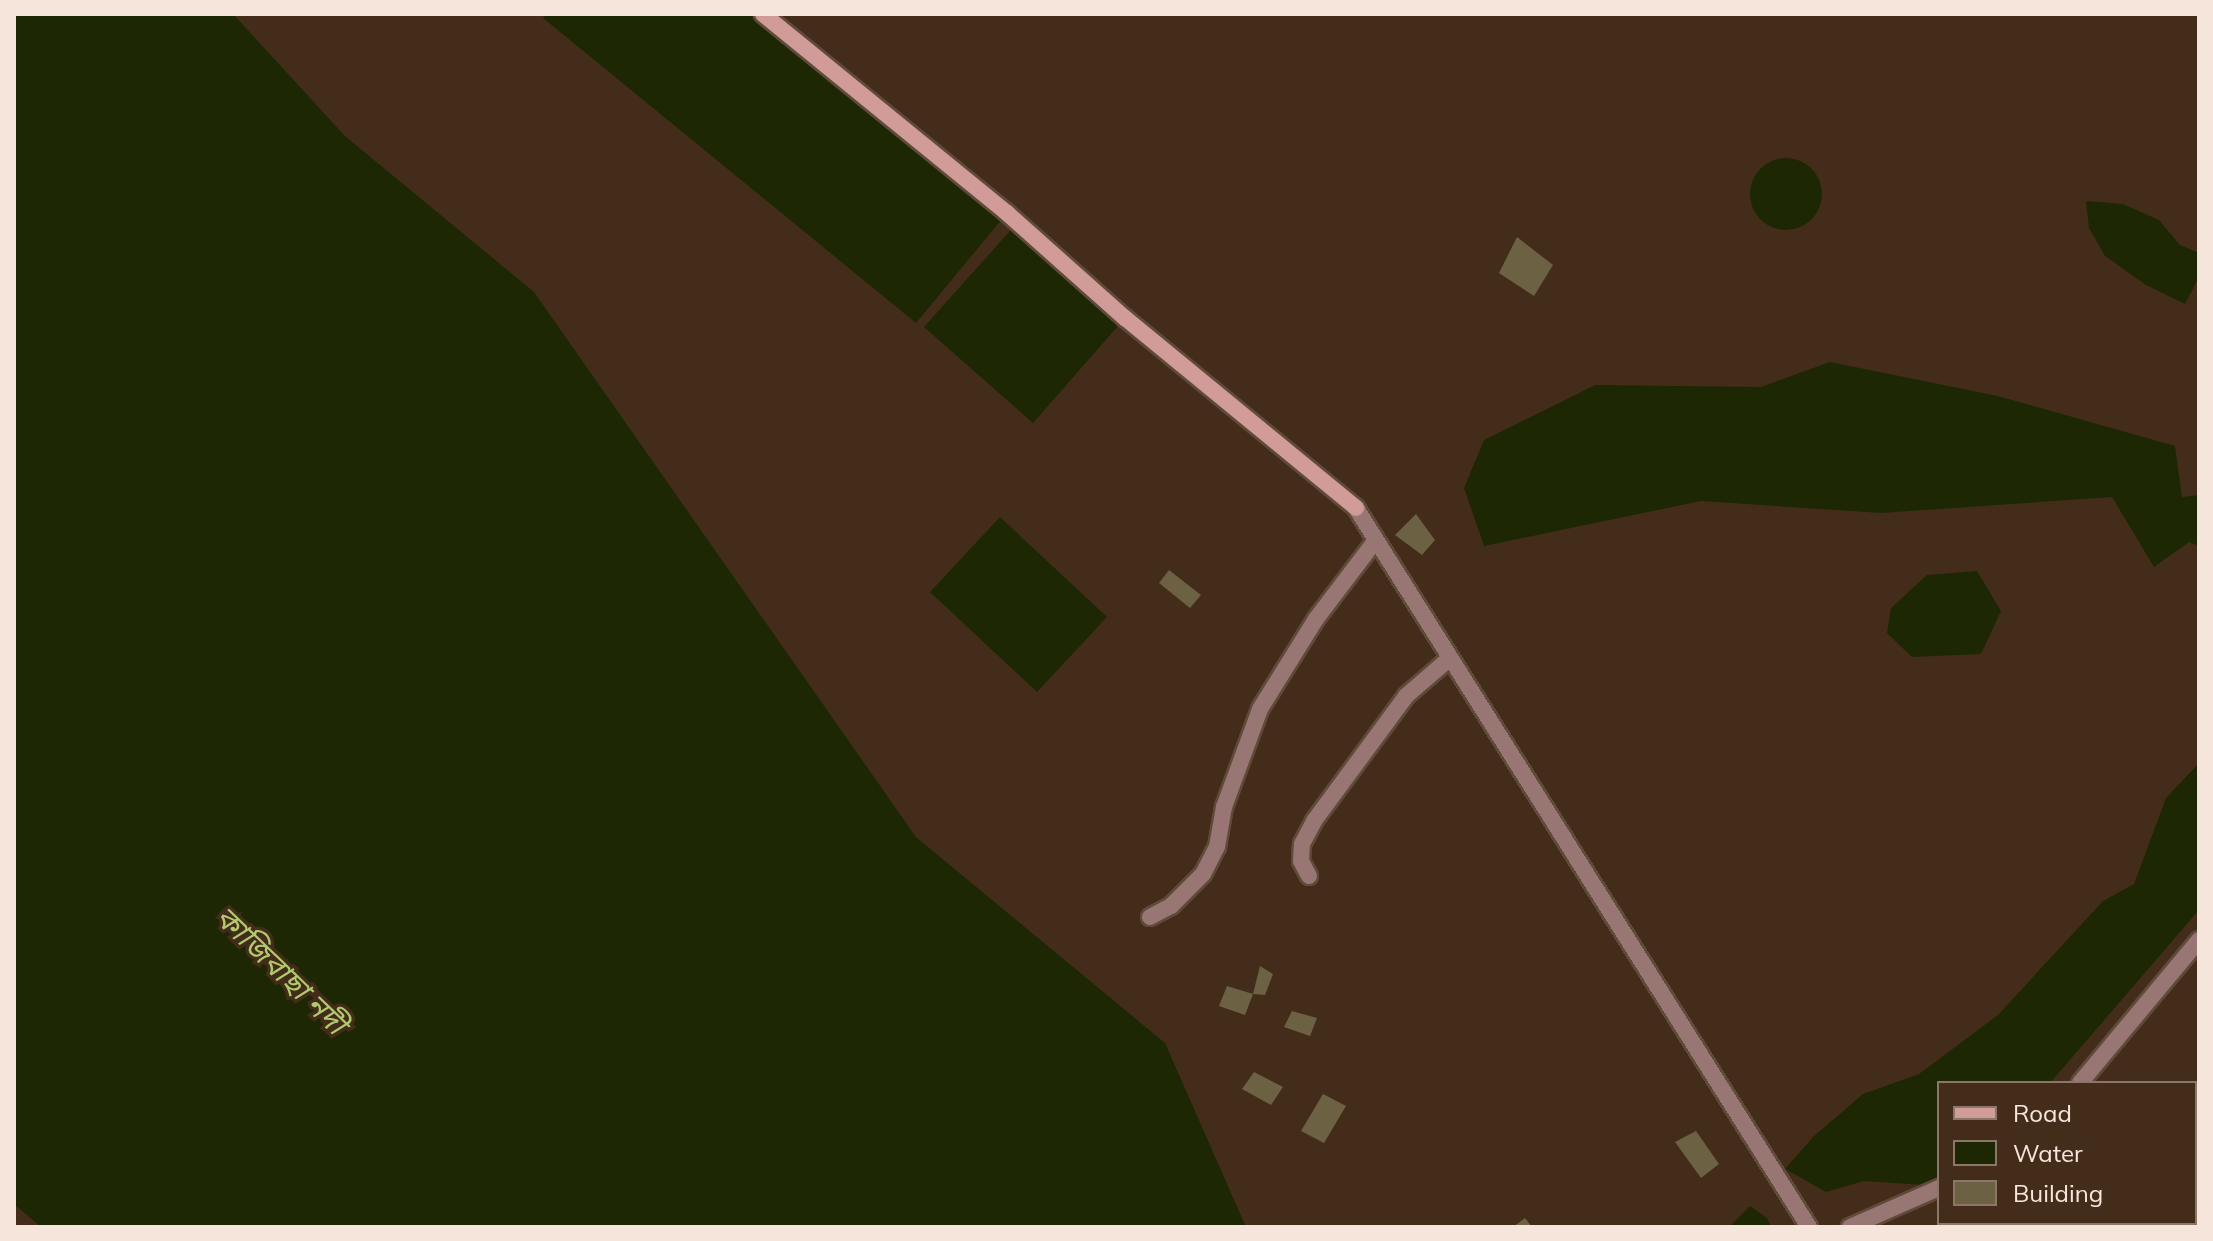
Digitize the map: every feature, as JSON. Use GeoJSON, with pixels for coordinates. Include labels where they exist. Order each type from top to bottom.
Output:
{"type":"FeatureCollection","features":[{"type":"Feature","properties":{"kind":"street"},"geometry":{"type":"LineString","coordinates":[[763,14],[1007,213],[1125,318],[1356,508],[1809,1227]]}},
{"type":"Feature","properties":{"kind":"street"},"geometry":{"type":"LineString","coordinates":[[1150,917],[1171,906],[1203,874],[1217,847],[1224,807],[1260,709],[1316,619],[1376,540]]}},
{"type":"Feature","properties":{"kind":"street"},"geometry":{"type":"LineString","coordinates":[[1309,876],[1301,861],[1302,844],[1314,821],[1406,696],[1450,658]]}},
{"type":"Feature","properties":{"kind":"street"},"geometry":{"type":"LineString","coordinates":[[2082,1081],[2199,940]]}},
{"type":"Feature","properties":{"kind":"street"},"geometry":{"type":"LineString","coordinates":[[1850,1227],[1937,1189]]}},
{"type":"Feature","properties":{"kind":"water","name":"কাজিবাছা নদী"},"geometry":{"type":"Polygon","coordinates":[[[14,14],[233,14],[345,136],[534,292],[916,837],[1165,1043],[1246,1227],[41,1227],[14,1204],[14,14]]]}},
{"type":"Feature","properties":{"kind":"water"},"geometry":{"type":"Polygon","coordinates":[[[546,14],[763,14],[1007,213],[916,323],[543,18],[546,14]]]}},
{"type":"Feature","properties":{"kind":"water"},"geometry":{"type":"Polygon","coordinates":[[[1786,158],[1806,164],[1816,174],[1822,194],[1816,214],[1806,224],[1786,230],[1766,224],[1756,214],[1750,194],[1756,174],[1766,164],[1786,158]]]}},
{"type":"Feature","properties":{"kind":"water"},"geometry":{"type":"Polygon","coordinates":[[[2086,201],[2123,204],[2159,220],[2180,245],[2199,253],[2199,277],[2185,304],[2146,285],[2105,256],[2089,228],[2086,201]]]}},
{"type":"Feature","properties":{"kind":"water"},"geometry":{"type":"Polygon","coordinates":[[[1017,223],[1125,318],[1033,423],[924,327],[1017,223]]]}},
{"type":"Feature","properties":{"kind":"water"},"geometry":{"type":"Polygon","coordinates":[[[1830,362],[1998,396],[2175,446],[2182,497],[2199,495],[2199,546],[2189,542],[2154,567],[2112,497],[1881,513],[1701,501],[1484,546],[1464,488],[1484,440],[1595,385],[1761,387],[1830,362]]]}},
{"type":"Feature","properties":{"kind":"water"},"geometry":{"type":"Polygon","coordinates":[[[1000,517],[1107,617],[1037,692],[930,592],[1000,517]]]}},
{"type":"Feature","properties":{"kind":"water"},"geometry":{"type":"Polygon","coordinates":[[[1977,571],[2001,611],[1981,654],[1912,657],[1887,633],[1891,608],[1927,575],[1977,571]]]}},
{"type":"Feature","properties":{"kind":"water"},"geometry":{"type":"Polygon","coordinates":[[[2199,763],[2199,910],[2052,1081],[1937,1081],[1937,1177],[1925,1185],[1864,1181],[1826,1192],[1785,1169],[1814,1136],[1863,1094],[1919,1074],[1998,1015],[2103,901],[2134,884],[2166,798],[2199,763]]]}},
{"type":"Feature","properties":{"kind":"water"},"geometry":{"type":"Polygon","coordinates":[[[1750,1206],[1767,1218],[1771,1227],[1729,1227],[1750,1206]]]}},
{"type":"Feature","properties":{"kind":"building"},"geometry":{"type":"Polygon","coordinates":[[[1517,237],[1553,265],[1534,296],[1499,273],[1517,237]]]}},
{"type":"Feature","properties":{"kind":"building"},"geometry":{"type":"Polygon","coordinates":[[[1416,514],[1435,540],[1422,555],[1395,535],[1416,514]]]}},
{"type":"Feature","properties":{"kind":"building"},"geometry":{"type":"Polygon","coordinates":[[[1169,570],[1201,595],[1190,608],[1159,583],[1169,570]]]}},
{"type":"Feature","properties":{"kind":"building"},"geometry":{"type":"Polygon","coordinates":[[[1260,966],[1273,974],[1265,995],[1253,994],[1260,966]]]}},
{"type":"Feature","properties":{"kind":"building"},"geometry":{"type":"Polygon","coordinates":[[[1227,986],[1253,994],[1245,1015],[1219,1006],[1227,986]]]}},
{"type":"Feature","properties":{"kind":"building"},"geometry":{"type":"Polygon","coordinates":[[[1292,1011],[1317,1018],[1310,1036],[1284,1027],[1292,1011]]]}},
{"type":"Feature","properties":{"kind":"building"},"geometry":{"type":"Polygon","coordinates":[[[1254,1072],[1283,1087],[1271,1105],[1242,1089],[1254,1072]]]}},
{"type":"Feature","properties":{"kind":"building"},"geometry":{"type":"Polygon","coordinates":[[[1323,1094],[1346,1106],[1324,1143],[1301,1131],[1323,1094]]]}},
{"type":"Feature","properties":{"kind":"building"},"geometry":{"type":"Polygon","coordinates":[[[1696,1131],[1719,1164],[1701,1178],[1675,1142],[1696,1131]]]}},
{"type":"Feature","properties":{"kind":"building"},"geometry":{"type":"Polygon","coordinates":[[[1525,1218],[1532,1227],[1513,1227],[1525,1218]]]}}]}
